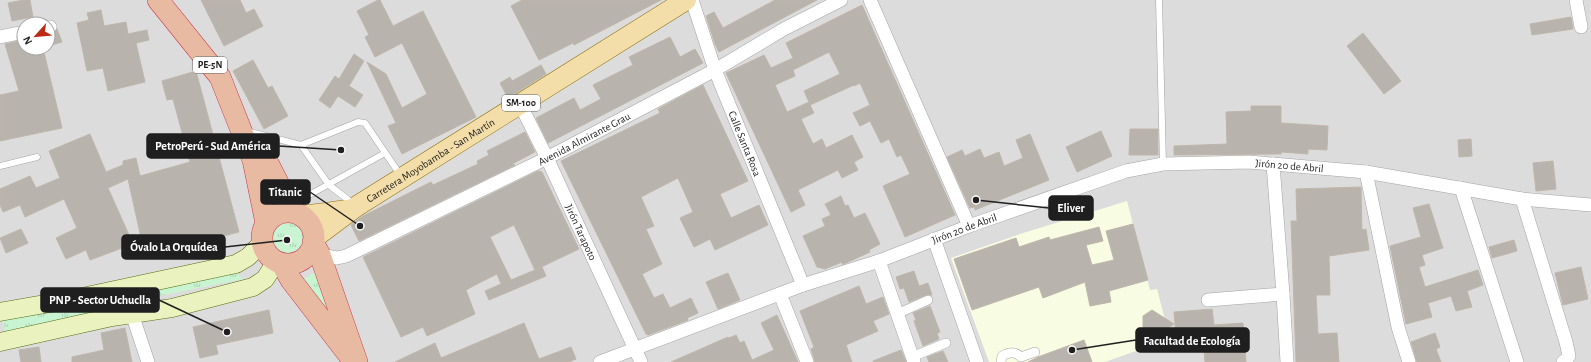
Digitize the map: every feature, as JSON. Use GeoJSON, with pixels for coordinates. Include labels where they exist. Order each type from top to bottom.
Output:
{"type":"FeatureCollection","features":[{"type":"Feature","properties":{"kind":"highway","name":"PE-5N"},"geometry":{"type":"LineString","coordinates":[[164,3],[220,77],[244,135],[253,160],[266,223],[262,232],[264,251],[269,257],[279,263],[356,362]]}},
{"type":"Feature","properties":{"kind":"highway","name":"PE-5N"},"geometry":{"type":"LineString","coordinates":[[244,135],[269,165],[295,211],[307,221],[312,228],[316,245],[356,362]]}},
{"type":"Feature","properties":{"kind":"highway"},"geometry":{"type":"LineString","coordinates":[[266,223],[273,216],[283,212],[295,211]]}},
{"type":"Feature","properties":{"kind":"highway"},"geometry":{"type":"LineString","coordinates":[[279,263],[291,265],[299,262],[316,245]]}},
{"type":"Feature","properties":{"kind":"main road","name":"Carretera Moyobamba - San Martín"},"geometry":{"type":"LineString","coordinates":[[316,245],[357,206],[686,0]]}},
{"type":"Feature","properties":{"kind":"main road","name":"Carretera Moyobamba - San Martín"},"geometry":{"type":"LineString","coordinates":[[295,211],[345,210],[357,206]]}},
{"type":"Feature","properties":{"kind":"main road"},"geometry":{"type":"LineString","coordinates":[[0,312],[236,264],[248,257],[262,243]]}},
{"type":"Feature","properties":{"kind":"main road"},"geometry":{"type":"LineString","coordinates":[[0,342],[112,317],[172,308],[253,287],[265,279],[279,263]]}},
{"type":"Feature","properties":{"kind":"street","name":"Calle Santa Rosa"},"geometry":{"type":"LineString","coordinates":[[692,0],[715,70],[803,285]]}},
{"type":"Feature","properties":{"kind":"street","name":"Avenida Almirante Grau"},"geometry":{"type":"LineString","coordinates":[[316,245],[338,258],[346,256],[547,158],[715,70],[784,29],[841,0]]}},
{"type":"Feature","properties":{"kind":"street"},"geometry":{"type":"LineString","coordinates":[[870,0],[969,226]]}},
{"type":"Feature","properties":{"kind":"street"},"geometry":{"type":"LineString","coordinates":[[1576,0],[1581,27]]}},
{"type":"Feature","properties":{"kind":"street"},"geometry":{"type":"LineString","coordinates":[[0,37],[16,34]]}},
{"type":"Feature","properties":{"kind":"street","name":"Jirón Tarapoto"},"geometry":{"type":"LineString","coordinates":[[520,104],[547,158],[641,362]]}},
{"type":"Feature","properties":{"kind":"street","name":"Jirón 20 de Abril"},"geometry":{"type":"LineString","coordinates":[[600,362],[803,285],[879,261],[969,226],[1126,171],[1163,164],[1249,162],[1366,172],[1522,199],[1591,205]]}},
{"type":"Feature","properties":{"kind":"street"},"geometry":{"type":"LineString","coordinates":[[1273,164],[1287,362]]}},
{"type":"Feature","properties":{"kind":"street"},"geometry":{"type":"LineString","coordinates":[[1366,172],[1398,327],[1409,362]]}},
{"type":"Feature","properties":{"kind":"street"},"geometry":{"type":"LineString","coordinates":[[1461,188],[1517,362]]}},
{"type":"Feature","properties":{"kind":"street"},"geometry":{"type":"LineString","coordinates":[[1522,199],[1566,342],[1569,356],[1563,362]]}},
{"type":"Feature","properties":{"kind":"street"},"geometry":{"type":"LineString","coordinates":[[934,239],[977,362]]}},
{"type":"Feature","properties":{"kind":"street"},"geometry":{"type":"LineString","coordinates":[[879,261],[900,313],[916,359],[946,343]]}},
{"type":"Feature","properties":{"kind":"street"},"geometry":{"type":"LineString","coordinates":[[127,287],[132,314],[148,362]]}},
{"type":"Feature","properties":{"kind":"street"},"geometry":{"type":"LineString","coordinates":[[898,287],[895,289],[900,313]]}},
{"type":"Feature","properties":{"kind":"street"},"geometry":{"type":"LineString","coordinates":[[780,294],[807,362]]}},
{"type":"Feature","properties":{"kind":"street"},"geometry":{"type":"LineString","coordinates":[[1208,300],[1283,294]]}},
{"type":"Feature","properties":{"kind":"street"},"geometry":{"type":"LineString","coordinates":[[900,313],[928,300]]}},
{"type":"Feature","properties":{"kind":"street"},"geometry":{"type":"LineString","coordinates":[[1001,362],[1002,356],[1007,353],[1014,352],[1021,357],[1035,352]]}},
{"type":"Feature","properties":{"kind":"lane"},"geometry":{"type":"LineString","coordinates":[[1159,0],[1163,164]]}},
{"type":"Feature","properties":{"kind":"lane"},"geometry":{"type":"LineString","coordinates":[[244,135],[301,145],[358,122],[365,123],[402,178]]}},
{"type":"Feature","properties":{"kind":"lane"},"geometry":{"type":"LineString","coordinates":[[301,145],[329,185],[357,206]]}},
{"type":"Feature","properties":{"kind":"lane"},"geometry":{"type":"LineString","coordinates":[[295,211],[329,185],[385,153]]}},
{"type":"Feature","properties":{"kind":"lane"},"geometry":{"type":"LineString","coordinates":[[0,166],[38,157]]}},
{"type":"Feature","properties":{"kind":"shaded area"},"geometry":{"type":"Polygon","coordinates":[[[0,0],[1591,0],[1591,362],[0,362],[0,0]]]}},
{"type":"Feature","properties":{"kind":"shaded area"},"geometry":{"type":"Polygon","coordinates":[[[1127,201],[1150,290],[1157,289],[1170,339],[1105,362],[989,362],[951,258],[1020,234],[1127,201]]]}},
{"type":"Feature","properties":{"kind":"green space"},"geometry":{"type":"Polygon","coordinates":[[[283,222],[291,222],[301,227],[305,234],[305,248],[301,255],[291,260],[283,260],[273,255],[271,252],[268,245],[268,237],[273,227],[276,225],[283,222]]]}},
{"type":"Feature","properties":{"kind":"green space"},"geometry":{"type":"Polygon","coordinates":[[[317,271],[337,325],[300,281],[317,271]]]}},
{"type":"Feature","properties":{"kind":"green space"},"geometry":{"type":"Polygon","coordinates":[[[237,273],[243,279],[144,299],[142,291],[237,273]]]}},
{"type":"Feature","properties":{"kind":"green space"},"geometry":{"type":"Polygon","coordinates":[[[118,295],[121,308],[5,332],[2,319],[118,295]]]}},
{"type":"Feature","properties":{"kind":"building"},"geometry":{"type":"Polygon","coordinates":[[[30,0],[33,16],[16,16],[16,20],[12,21],[8,3],[30,0]]]}},
{"type":"Feature","properties":{"kind":"building"},"geometry":{"type":"Polygon","coordinates":[[[201,0],[240,0],[246,13],[254,9],[263,26],[224,46],[201,0]]]}},
{"type":"Feature","properties":{"kind":"building"},"geometry":{"type":"Polygon","coordinates":[[[380,0],[393,26],[423,11],[476,117],[402,154],[388,126],[396,123],[367,62],[386,74],[402,108],[427,94],[402,43],[375,57],[365,37],[369,35],[357,11],[380,0]]]}},
{"type":"Feature","properties":{"kind":"building"},"geometry":{"type":"Polygon","coordinates":[[[522,0],[661,0],[574,45],[573,43],[539,60],[511,6],[522,0]]]}},
{"type":"Feature","properties":{"kind":"building"},"geometry":{"type":"Polygon","coordinates":[[[775,0],[817,0],[719,52],[706,16],[714,12],[723,28],[775,0]]]}},
{"type":"Feature","properties":{"kind":"building"},"geometry":{"type":"Polygon","coordinates":[[[862,5],[955,215],[905,237],[883,186],[910,174],[901,155],[897,157],[889,139],[881,143],[870,121],[860,126],[853,113],[870,105],[860,83],[810,105],[814,113],[801,119],[813,144],[822,139],[826,148],[852,135],[863,157],[854,162],[858,170],[842,178],[838,170],[798,190],[805,205],[791,212],[726,73],[764,55],[771,68],[793,58],[786,43],[862,5]],[[829,52],[793,70],[795,76],[775,85],[787,112],[809,102],[804,91],[840,74],[829,52]]]}},
{"type":"Feature","properties":{"kind":"building"},"geometry":{"type":"Polygon","coordinates":[[[101,10],[104,26],[126,22],[128,34],[147,30],[149,40],[136,43],[145,82],[108,91],[103,68],[87,71],[77,23],[89,20],[87,13],[101,10]]]}},
{"type":"Feature","properties":{"kind":"building"},"geometry":{"type":"Polygon","coordinates":[[[1571,17],[1573,29],[1532,35],[1530,24],[1571,17]]]}},
{"type":"Feature","properties":{"kind":"building"},"geometry":{"type":"Polygon","coordinates":[[[57,29],[62,42],[56,44],[57,29]]]}},
{"type":"Feature","properties":{"kind":"building"},"geometry":{"type":"Polygon","coordinates":[[[1363,33],[1401,81],[1384,94],[1347,46],[1363,33]]]}},
{"type":"Feature","properties":{"kind":"building"},"geometry":{"type":"Polygon","coordinates":[[[670,37],[680,57],[695,49],[703,63],[548,143],[536,118],[574,98],[580,110],[601,99],[593,85],[633,65],[629,57],[670,37]]]}},
{"type":"Feature","properties":{"kind":"building"},"geometry":{"type":"Polygon","coordinates":[[[16,42],[16,56],[45,56],[62,128],[0,141],[0,95],[19,91],[5,44],[16,42]]]}},
{"type":"Feature","properties":{"kind":"building"},"geometry":{"type":"Polygon","coordinates":[[[354,54],[364,61],[349,86],[363,95],[355,107],[338,96],[330,108],[319,100],[335,76],[339,79],[354,54]]]}},
{"type":"Feature","properties":{"kind":"building"},"geometry":{"type":"Polygon","coordinates":[[[253,60],[268,88],[272,86],[288,116],[264,129],[233,71],[253,60]]]}},
{"type":"Feature","properties":{"kind":"building"},"geometry":{"type":"Polygon","coordinates":[[[541,65],[546,74],[508,98],[500,83],[510,77],[512,81],[541,65]]]}},
{"type":"Feature","properties":{"kind":"building"},"geometry":{"type":"Polygon","coordinates":[[[196,71],[239,232],[145,256],[128,179],[108,188],[133,244],[90,260],[86,250],[66,259],[56,238],[77,228],[64,199],[25,217],[20,205],[3,212],[0,205],[0,189],[30,176],[36,188],[60,178],[49,151],[90,134],[106,172],[123,165],[123,161],[136,158],[140,176],[190,162],[173,99],[167,100],[162,81],[196,71]]]}},
{"type":"Feature","properties":{"kind":"building"},"geometry":{"type":"Polygon","coordinates":[[[703,85],[748,181],[720,194],[731,218],[759,205],[768,225],[715,250],[710,239],[694,247],[680,218],[693,212],[678,178],[641,197],[654,226],[646,229],[662,264],[642,274],[654,298],[663,294],[670,308],[691,298],[698,313],[687,318],[688,320],[648,335],[646,334],[561,161],[660,113],[658,109],[703,85]]]}},
{"type":"Feature","properties":{"kind":"building"},"geometry":{"type":"Polygon","coordinates":[[[1251,106],[1281,106],[1281,123],[1328,126],[1327,150],[1308,149],[1308,154],[1281,152],[1281,154],[1174,155],[1174,146],[1227,144],[1226,112],[1251,111],[1251,106]]]}},
{"type":"Feature","properties":{"kind":"building"},"geometry":{"type":"Polygon","coordinates":[[[1130,129],[1158,129],[1158,155],[1129,155],[1130,129]]]}},
{"type":"Feature","properties":{"kind":"building"},"geometry":{"type":"Polygon","coordinates":[[[1101,131],[1112,156],[1077,172],[1066,147],[1101,131]]]}},
{"type":"Feature","properties":{"kind":"building"},"geometry":{"type":"Polygon","coordinates":[[[525,132],[535,152],[512,164],[515,165],[359,241],[351,225],[363,216],[431,182],[433,185],[478,164],[477,161],[489,155],[487,151],[525,132]]]}},
{"type":"Feature","properties":{"kind":"building"},"geometry":{"type":"Polygon","coordinates":[[[1030,134],[1049,180],[975,210],[974,207],[970,208],[947,157],[962,150],[965,156],[980,149],[984,158],[999,152],[1004,166],[1023,158],[1016,140],[1030,134]]]}},
{"type":"Feature","properties":{"kind":"building"},"geometry":{"type":"Polygon","coordinates":[[[1471,139],[1472,156],[1459,157],[1458,140],[1471,139]]]}},
{"type":"Feature","properties":{"kind":"building"},"geometry":{"type":"Polygon","coordinates":[[[1553,161],[1556,189],[1536,191],[1533,163],[1553,161]]]}},
{"type":"Feature","properties":{"kind":"building"},"geometry":{"type":"Polygon","coordinates":[[[538,171],[542,172],[579,249],[535,270],[542,267],[546,276],[489,300],[485,291],[501,284],[497,274],[466,290],[475,314],[427,336],[423,327],[401,337],[363,257],[538,171]],[[514,225],[490,237],[511,280],[535,270],[514,225]]]}},
{"type":"Feature","properties":{"kind":"building"},"geometry":{"type":"Polygon","coordinates":[[[1361,187],[1362,230],[1366,229],[1369,250],[1329,256],[1330,295],[1316,295],[1318,334],[1337,333],[1339,362],[1296,362],[1291,221],[1297,221],[1296,189],[1361,187]]]}},
{"type":"Feature","properties":{"kind":"building"},"geometry":{"type":"Polygon","coordinates":[[[841,196],[845,206],[848,205],[854,218],[865,213],[880,244],[869,250],[870,252],[844,264],[842,264],[842,262],[825,269],[817,267],[803,236],[825,226],[822,219],[831,215],[825,204],[841,196]]]}},
{"type":"Feature","properties":{"kind":"building"},"geometry":{"type":"Polygon","coordinates":[[[1429,204],[1443,248],[1422,255],[1425,265],[1419,267],[1425,287],[1478,270],[1483,285],[1467,291],[1472,307],[1456,311],[1451,296],[1428,303],[1432,317],[1406,324],[1390,246],[1421,237],[1413,208],[1429,204]]]}},
{"type":"Feature","properties":{"kind":"building"},"geometry":{"type":"Polygon","coordinates":[[[1133,224],[1148,280],[1109,291],[1111,302],[1090,306],[1085,282],[1043,298],[1039,287],[972,310],[954,259],[1016,238],[1019,247],[1049,237],[1050,240],[1099,227],[1103,241],[1086,245],[1092,265],[1114,260],[1106,231],[1133,224]]]}},
{"type":"Feature","properties":{"kind":"building"},"geometry":{"type":"Polygon","coordinates":[[[21,229],[28,243],[6,253],[0,238],[21,229]]]}},
{"type":"Feature","properties":{"kind":"building"},"geometry":{"type":"Polygon","coordinates":[[[1514,240],[1517,251],[1492,258],[1489,247],[1514,240]]]}},
{"type":"Feature","properties":{"kind":"building"},"geometry":{"type":"Polygon","coordinates":[[[1581,267],[1588,299],[1563,305],[1555,273],[1581,267]]]}},
{"type":"Feature","properties":{"kind":"building"},"geometry":{"type":"Polygon","coordinates":[[[914,271],[919,286],[928,283],[932,295],[926,295],[909,302],[904,288],[900,289],[896,277],[914,271]]]}},
{"type":"Feature","properties":{"kind":"building"},"geometry":{"type":"Polygon","coordinates":[[[728,273],[740,300],[718,309],[706,282],[728,273]]]}},
{"type":"Feature","properties":{"kind":"building"},"geometry":{"type":"Polygon","coordinates":[[[859,286],[866,304],[883,297],[889,314],[873,321],[878,331],[846,345],[852,362],[815,362],[811,349],[814,347],[800,311],[859,286]]]}},
{"type":"Feature","properties":{"kind":"building"},"geometry":{"type":"Polygon","coordinates":[[[930,306],[940,332],[937,333],[939,339],[923,346],[914,321],[916,320],[913,313],[930,306]]]}},
{"type":"Feature","properties":{"kind":"building"},"geometry":{"type":"Polygon","coordinates":[[[1212,309],[1214,325],[1243,323],[1246,362],[1205,362],[1203,335],[1176,337],[1174,312],[1212,309]]]}},
{"type":"Feature","properties":{"kind":"building"},"geometry":{"type":"Polygon","coordinates":[[[269,310],[273,333],[216,345],[218,354],[200,358],[193,327],[269,310]]]}},
{"type":"Feature","properties":{"kind":"building"},"geometry":{"type":"Polygon","coordinates":[[[1152,310],[1174,324],[1155,336],[1143,330],[1143,316],[1152,310]]]}},
{"type":"Feature","properties":{"kind":"building"},"geometry":{"type":"Polygon","coordinates":[[[777,315],[798,362],[671,362],[728,337],[729,338],[736,335],[740,343],[744,341],[752,360],[774,350],[761,323],[777,315]]]}},
{"type":"Feature","properties":{"kind":"building"},"geometry":{"type":"Polygon","coordinates":[[[524,323],[539,359],[571,347],[576,359],[569,362],[395,362],[435,343],[441,358],[524,323]]]}},
{"type":"Feature","properties":{"kind":"building"},"geometry":{"type":"Polygon","coordinates":[[[125,328],[132,362],[72,362],[72,357],[104,350],[101,333],[125,328]]]}},
{"type":"Feature","properties":{"kind":"building"},"geometry":{"type":"Polygon","coordinates":[[[1435,333],[1440,347],[1436,349],[1441,362],[1417,362],[1411,342],[1435,333]]]}},
{"type":"Feature","properties":{"kind":"building"},"geometry":{"type":"Polygon","coordinates":[[[1084,340],[1092,362],[1028,362],[1038,357],[1084,340]]]}},
{"type":"Feature","properties":{"kind":"building"},"geometry":{"type":"Polygon","coordinates":[[[39,347],[41,362],[21,362],[19,350],[39,347]]]}},
{"type":"Feature","properties":{"kind":"building"},"geometry":{"type":"Polygon","coordinates":[[[901,350],[906,362],[873,362],[873,361],[901,350]]]}},
{"type":"Feature","properties":{"kind":"building"},"geometry":{"type":"Polygon","coordinates":[[[943,351],[948,362],[929,362],[927,357],[943,351]]]}},
{"type":"Feature","properties":{"kind":"place","name":"PetroPerú - Sud América"},"geometry":{"type":"Point","coordinates":[341,150]}},
{"type":"Feature","properties":{"kind":"place","name":"Eliver"},"geometry":{"type":"Point","coordinates":[976,200]}},
{"type":"Feature","properties":{"kind":"place","name":"Titanic"},"geometry":{"type":"Point","coordinates":[360,226]}},
{"type":"Feature","properties":{"kind":"place","name":"Óvalo La Orquídea"},"geometry":{"type":"Point","coordinates":[287,240]}},
{"type":"Feature","properties":{"kind":"place","name":"PNP - Sector Uchuclla"},"geometry":{"type":"Point","coordinates":[227,332]}},
{"type":"Feature","properties":{"kind":"place","name":"Facultad de Ecología"},"geometry":{"type":"Point","coordinates":[1072,350]}}]}
